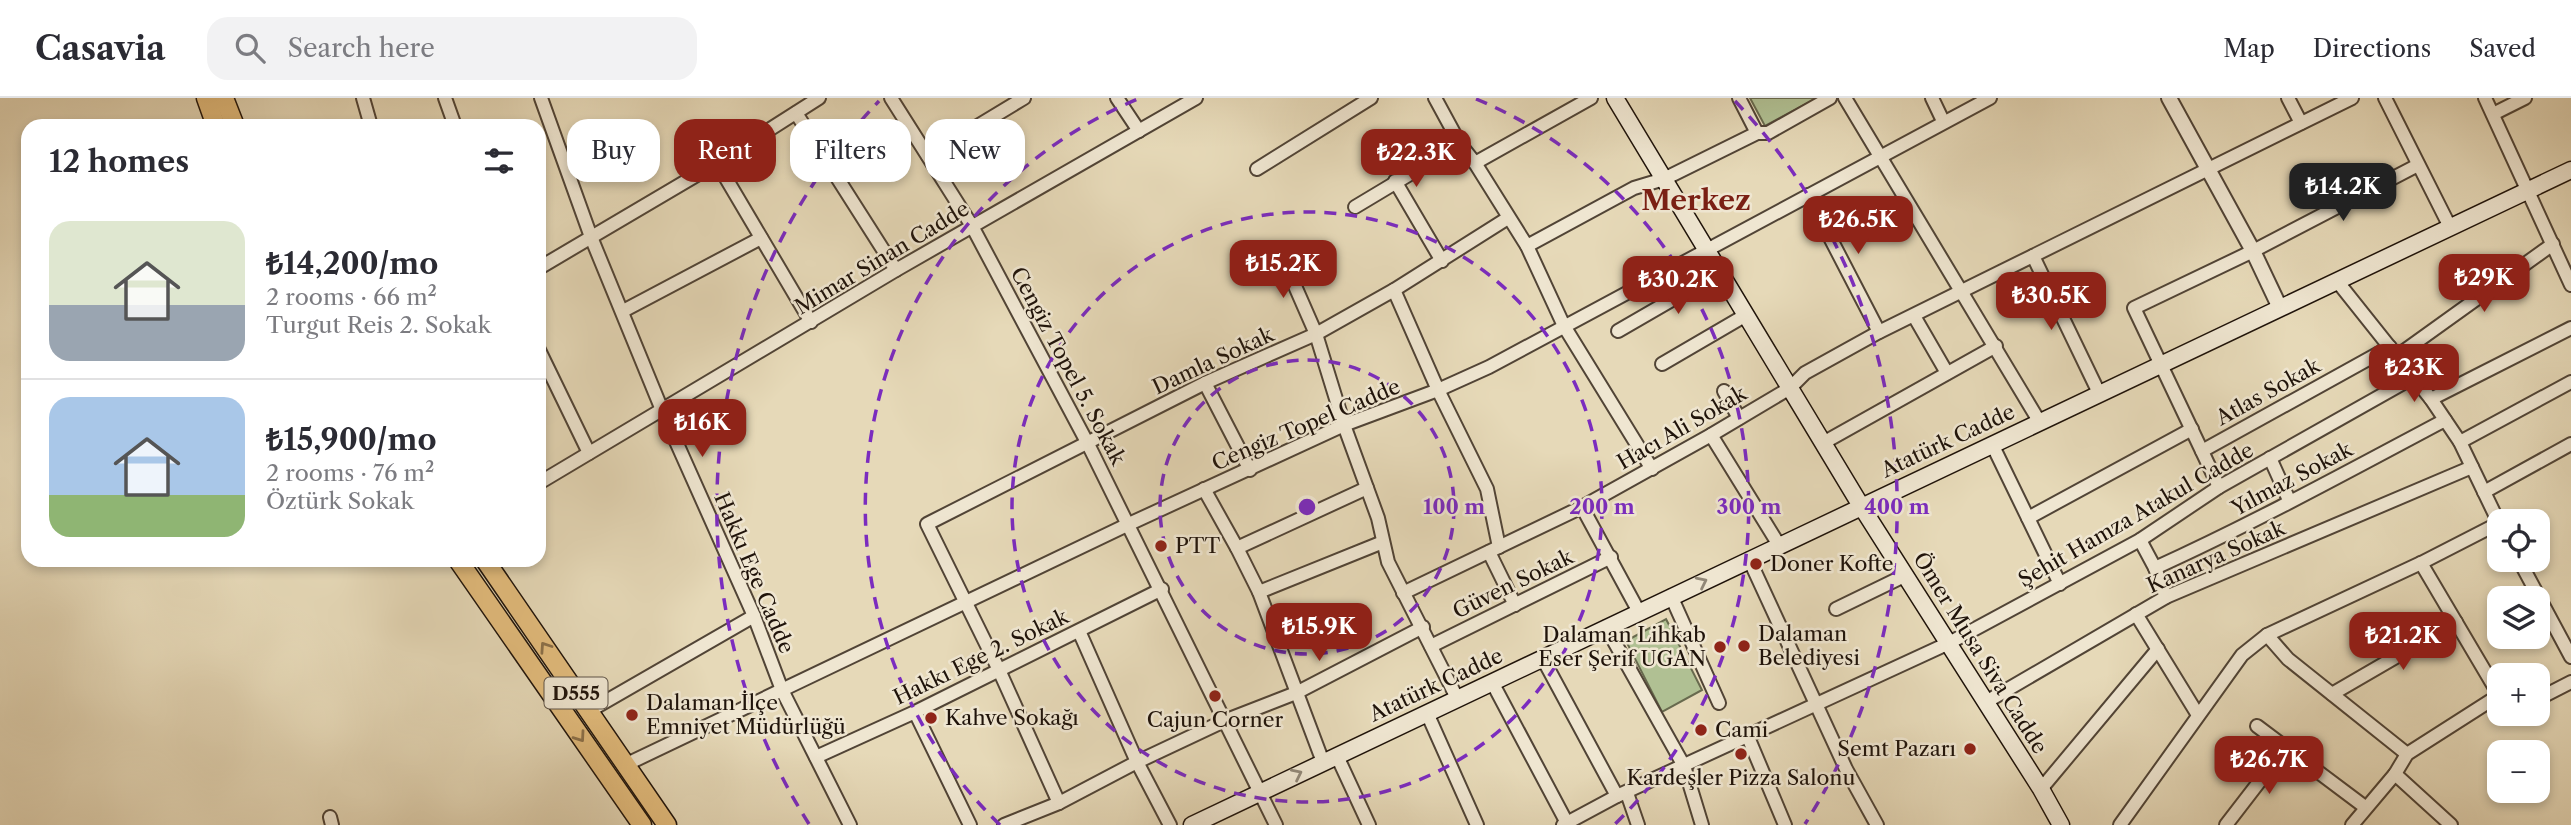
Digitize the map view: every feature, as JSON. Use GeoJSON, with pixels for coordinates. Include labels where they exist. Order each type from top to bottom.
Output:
{"type":"FeatureCollection","features":[{"type":"Feature","properties":{"kind":"main road"},"geometry":{"type":"LineString","coordinates":[[206,98],[214,119]]}},
{"type":"Feature","properties":{"kind":"main road"},"geometry":{"type":"LineString","coordinates":[[224,98],[232,119]]}},
{"type":"Feature","properties":{"kind":"main road","name":"Ömer Musa Siva Cadde"},"geometry":{"type":"LineString","coordinates":[[1615,98],[1861,506],[2041,789],[2056,823]]}},
{"type":"Feature","properties":{"kind":"main road","name":"Atatürk Cadde"},"geometry":{"type":"LineString","coordinates":[[1192,825],[2571,170]]}},
{"type":"Feature","properties":{"kind":"main road","name":"D555"},"geometry":{"type":"LineString","coordinates":[[462,567],[642,825]]}},
{"type":"Feature","properties":{"kind":"main road","name":"D555"},"geometry":{"type":"LineString","coordinates":[[490,567],[667,825]]}},
{"type":"Feature","properties":{"kind":"street"},"geometry":{"type":"LineString","coordinates":[[363,98],[369,119]]}},
{"type":"Feature","properties":{"kind":"street"},"geometry":{"type":"LineString","coordinates":[[445,98],[452,119]]}},
{"type":"Feature","properties":{"kind":"street","name":"Hakkı Ege Cadde"},"geometry":{"type":"LineString","coordinates":[[541,98],[591,237],[662,410],[754,616],[782,690],[850,825]]}},
{"type":"Feature","properties":{"kind":"street"},"geometry":{"type":"LineString","coordinates":[[776,126],[819,98]]}},
{"type":"Feature","properties":{"kind":"street","name":"Cengiz Topel 5. Sokak"},"geometry":{"type":"LineString","coordinates":[[891,98],[925,151]]}},
{"type":"Feature","properties":{"kind":"street"},"geometry":{"type":"LineString","coordinates":[[983,119],[1008,102],[1024,98]]}},
{"type":"Feature","properties":{"kind":"street"},"geometry":{"type":"LineString","coordinates":[[1117,98],[1139,131]]}},
{"type":"Feature","properties":{"kind":"street","name":"Mimar Sinan Cadde"},"geometry":{"type":"LineString","coordinates":[[546,479],[972,226],[1196,98]]}},
{"type":"Feature","properties":{"kind":"street"},"geometry":{"type":"LineString","coordinates":[[1257,169],[1371,98]]}},
{"type":"Feature","properties":{"kind":"street"},"geometry":{"type":"LineString","coordinates":[[1435,98],[1460,144],[1475,163],[1527,246],[1564,326],[1651,469]]}},
{"type":"Feature","properties":{"kind":"street"},"geometry":{"type":"LineString","coordinates":[[1475,163],[1591,98]]}},
{"type":"Feature","properties":{"kind":"street"},"geometry":{"type":"LineString","coordinates":[[1740,98],[1757,133]]}},
{"type":"Feature","properties":{"kind":"street"},"geometry":{"type":"LineString","coordinates":[[1527,246],[1634,188],[1664,179],[1757,133],[1768,133],[1830,98]]}},
{"type":"Feature","properties":{"kind":"street"},"geometry":{"type":"LineString","coordinates":[[1845,98],[2039,421]]}},
{"type":"Feature","properties":{"kind":"street"},"geometry":{"type":"LineString","coordinates":[[1932,98],[1943,121]]}},
{"type":"Feature","properties":{"kind":"street","name":"Cengiz Topel Cadde"},"geometry":{"type":"LineString","coordinates":[[625,765],[1204,489],[1344,425],[1489,368],[1990,98]]}},
{"type":"Feature","properties":{"kind":"street"},"geometry":{"type":"LineString","coordinates":[[2169,98],[2253,251],[2280,308]]}},
{"type":"Feature","properties":{"kind":"street"},"geometry":{"type":"LineString","coordinates":[[2288,98],[2301,123]]}},
{"type":"Feature","properties":{"kind":"street","name":"Hacı Ali Sokak"},"geometry":{"type":"LineString","coordinates":[[1403,593],[1582,508],[1711,435],[1790,388],[1805,373],[1879,332],[2352,98]]}},
{"type":"Feature","properties":{"kind":"street"},"geometry":{"type":"LineString","coordinates":[[2385,98],[2449,227]]}},
{"type":"Feature","properties":{"kind":"street"},"geometry":{"type":"LineString","coordinates":[[2486,98],[2571,285]]}},
{"type":"Feature","properties":{"kind":"street"},"geometry":{"type":"LineString","coordinates":[[2493,114],[2525,98]]}},
{"type":"Feature","properties":{"kind":"street"},"geometry":{"type":"LineString","coordinates":[[796,113],[897,270]]}},
{"type":"Feature","properties":{"kind":"street"},"geometry":{"type":"LineString","coordinates":[[1355,207],[1460,144]]}},
{"type":"Feature","properties":{"kind":"street"},"geometry":{"type":"LineString","coordinates":[[2219,487],[2134,308],[2253,251],[2418,165]]}},
{"type":"Feature","properties":{"kind":"street"},"geometry":{"type":"LineString","coordinates":[[1395,181],[1442,261]]}},
{"type":"Feature","properties":{"kind":"street"},"geometry":{"type":"LineString","coordinates":[[546,264],[685,182]]}},
{"type":"Feature","properties":{"kind":"street"},"geometry":{"type":"LineString","coordinates":[[728,182],[811,322]]}},
{"type":"Feature","properties":{"kind":"street","name":"Cengiz Topel 5. Sokak"},"geometry":{"type":"LineString","coordinates":[[944,182],[972,226],[1088,444],[1162,589],[1276,825]]}},
{"type":"Feature","properties":{"kind":"street"},"geometry":{"type":"LineString","coordinates":[[1808,195],[1879,332]]}},
{"type":"Feature","properties":{"kind":"street","name":"Damla Sokak"},"geometry":{"type":"LineString","coordinates":[[966,603],[927,524],[1205,383],[1316,334],[1442,261],[1508,218]]}},
{"type":"Feature","properties":{"kind":"street"},"geometry":{"type":"LineString","coordinates":[[623,311],[761,238]]}},
{"type":"Feature","properties":{"kind":"street","name":"Atlas Sokak"},"geometry":{"type":"LineString","coordinates":[[2202,451],[2393,351],[2553,244]]}},
{"type":"Feature","properties":{"kind":"street"},"geometry":{"type":"LineString","coordinates":[[1281,254],[1316,334],[1344,425],[1378,519],[1388,562],[1457,698]]}},
{"type":"Feature","properties":{"kind":"street"},"geometry":{"type":"LineString","coordinates":[[2033,256],[2099,393]]}},
{"type":"Feature","properties":{"kind":"street"},"geometry":{"type":"LineString","coordinates":[[1618,331],[1720,272]]}},
{"type":"Feature","properties":{"kind":"street"},"geometry":{"type":"LineString","coordinates":[[2337,281],[2431,399],[2460,442],[2492,509]]}},
{"type":"Feature","properties":{"kind":"street"},"geometry":{"type":"LineString","coordinates":[[1394,290],[1438,390],[1488,489],[1494,549],[1515,605]]}},
{"type":"Feature","properties":{"kind":"street"},"geometry":{"type":"LineString","coordinates":[[1662,364],[1746,315]]}},
{"type":"Feature","properties":{"kind":"street"},"geometry":{"type":"LineString","coordinates":[[1914,316],[1947,373]]}},
{"type":"Feature","properties":{"kind":"street"},"geometry":{"type":"LineString","coordinates":[[2431,399],[2571,328]]}},
{"type":"Feature","properties":{"kind":"street"},"geometry":{"type":"LineString","coordinates":[[1824,443],[1996,346]]}},
{"type":"Feature","properties":{"kind":"street"},"geometry":{"type":"LineString","coordinates":[[546,364],[589,453]]}},
{"type":"Feature","properties":{"kind":"street","name":"Şehit Hamza Atakul Cadde"},"geometry":{"type":"LineString","coordinates":[[1570,823],[1622,795],[1949,643],[2140,540],[2219,487],[2414,377]]}},
{"type":"Feature","properties":{"kind":"street"},"geometry":{"type":"LineString","coordinates":[[1205,383],[1250,470]]}},
{"type":"Feature","properties":{"kind":"street"},"geometry":{"type":"LineString","coordinates":[[2460,442],[2571,383]]}},
{"type":"Feature","properties":{"kind":"street"},"geometry":{"type":"LineString","coordinates":[[1724,391],[1739,418]]}},
{"type":"Feature","properties":{"kind":"street","name":"Yılmaz Sokak"},"geometry":{"type":"LineString","coordinates":[[2155,568],[2236,531],[2289,500],[2445,420]]}},
{"type":"Feature","properties":{"kind":"street"},"geometry":{"type":"LineString","coordinates":[[2028,517],[2192,429]]}},
{"type":"Feature","properties":{"kind":"street"},"geometry":{"type":"LineString","coordinates":[[1711,435],[1779,545]]}},
{"type":"Feature","properties":{"kind":"street"},"geometry":{"type":"LineString","coordinates":[[1992,444],[2060,583]]}},
{"type":"Feature","properties":{"kind":"street"},"geometry":{"type":"LineString","coordinates":[[2484,492],[2571,444]]}},
{"type":"Feature","properties":{"kind":"street"},"geometry":{"type":"LineString","coordinates":[[2270,458],[2289,500]]}},
{"type":"Feature","properties":{"kind":"street","name":"Kanarya Sokak"},"geometry":{"type":"LineString","coordinates":[[1986,702],[2166,597],[2472,467]]}},
{"type":"Feature","properties":{"kind":"street"},"geometry":{"type":"LineString","coordinates":[[1237,548],[1367,488]]}},
{"type":"Feature","properties":{"kind":"street"},"geometry":{"type":"LineString","coordinates":[[1204,489],[1259,592],[1296,693],[1330,759],[1369,825]]}},
{"type":"Feature","properties":{"kind":"street"},"geometry":{"type":"LineString","coordinates":[[1582,508],[1639,612]]}},
{"type":"Feature","properties":{"kind":"street"},"geometry":{"type":"LineString","coordinates":[[2120,825],[2242,655],[2267,635],[2487,529]]}},
{"type":"Feature","properties":{"kind":"street"},"geometry":{"type":"LineString","coordinates":[[2140,540],[2166,597]]}},
{"type":"Feature","properties":{"kind":"street"},"geometry":{"type":"LineString","coordinates":[[1259,592],[1383,542]]}},
{"type":"Feature","properties":{"kind":"street","name":"Güven Sokak"},"geometry":{"type":"LineString","coordinates":[[1432,646],[1611,557]]}},
{"type":"Feature","properties":{"kind":"street"},"geometry":{"type":"LineString","coordinates":[[1749,559],[1846,769],[1877,825]]}},
{"type":"Feature","properties":{"kind":"street"},"geometry":{"type":"LineString","coordinates":[[2421,563],[2487,682]]}},
{"type":"Feature","properties":{"kind":"street"},"geometry":{"type":"LineString","coordinates":[[2525,572],[2571,657]]}},
{"type":"Feature","properties":{"kind":"street"},"geometry":{"type":"LineString","coordinates":[[1836,609],[1906,575]]}},
{"type":"Feature","properties":{"kind":"street","name":"Hakkı Ege 2. Sokak"},"geometry":{"type":"LineString","coordinates":[[816,757],[915,712],[1162,589]]}},
{"type":"Feature","properties":{"kind":"street"},"geometry":{"type":"LineString","coordinates":[[1671,596],[1719,703]]}},
{"type":"Feature","properties":{"kind":"street"},"geometry":{"type":"LineString","coordinates":[[966,603],[1059,803]]}},
{"type":"Feature","properties":{"kind":"street"},"geometry":{"type":"LineString","coordinates":[[2136,614],[2199,715]]}},
{"type":"Feature","properties":{"kind":"street"},"geometry":{"type":"LineString","coordinates":[[589,711],[754,616]]}},
{"type":"Feature","properties":{"kind":"street"},"geometry":{"type":"LineString","coordinates":[[2332,694],[2456,622]]}},
{"type":"Feature","properties":{"kind":"street"},"geometry":{"type":"LineString","coordinates":[[1004,825],[1059,803],[1224,721],[1296,693],[1423,627]]}},
{"type":"Feature","properties":{"kind":"street"},"geometry":{"type":"LineString","coordinates":[[1606,627],[1684,766],[1702,825]]}},
{"type":"Feature","properties":{"kind":"street"},"geometry":{"type":"LineString","coordinates":[[1079,631],[1137,762],[1170,825]]}},
{"type":"Feature","properties":{"kind":"street"},"geometry":{"type":"LineString","coordinates":[[2267,635],[2288,659],[2407,754]]}},
{"type":"Feature","properties":{"kind":"street"},"geometry":{"type":"LineString","coordinates":[[2041,789],[2158,649]]}},
{"type":"Feature","properties":{"kind":"street"},"geometry":{"type":"LineString","coordinates":[[1543,659],[1638,825]]}},
{"type":"Feature","properties":{"kind":"street"},"geometry":{"type":"LineString","coordinates":[[1492,682],[1570,823]]}},
{"type":"Feature","properties":{"kind":"street"},"geometry":{"type":"LineString","coordinates":[[2550,693],[2571,683]]}},
{"type":"Feature","properties":{"kind":"street"},"geometry":{"type":"LineString","coordinates":[[2352,825],[2395,774],[2407,754],[2487,707]]}},
{"type":"Feature","properties":{"kind":"street"},"geometry":{"type":"LineString","coordinates":[[915,712],[970,825]]}},
{"type":"Feature","properties":{"kind":"street"},"geometry":{"type":"LineString","coordinates":[[1427,712],[1477,825]]}},
{"type":"Feature","properties":{"kind":"street"},"geometry":{"type":"LineString","coordinates":[[2257,726],[2365,807]]}},
{"type":"Feature","properties":{"kind":"street"},"geometry":{"type":"LineString","coordinates":[[1748,737],[1785,825]]}},
{"type":"Feature","properties":{"kind":"street"},"geometry":{"type":"LineString","coordinates":[[2226,825],[2286,747]]}},
{"type":"Feature","properties":{"kind":"street"},"geometry":{"type":"LineString","coordinates":[[2395,774],[2451,825]]}},
{"type":"Feature","properties":{"kind":"green space"},"geometry":{"type":"Polygon","coordinates":[[[1750,98],[1817,98],[1765,126],[1750,98]]]}},
{"type":"Feature","properties":{"kind":"green space"},"geometry":{"type":"Polygon","coordinates":[[[1666,619],[1702,690],[1662,712],[1626,641],[1666,619]]]}},
{"type":"Feature","properties":{"kind":"place","name":"PTT"},"geometry":{"type":"Point","coordinates":[1161,546]}},
{"type":"Feature","properties":{"kind":"place","name":"Doner Kofte"},"geometry":{"type":"Point","coordinates":[1756,564]}},
{"type":"Feature","properties":{"kind":"place","name":"Dalaman Belediyesi"},"geometry":{"type":"Point","coordinates":[1744,646]}},
{"type":"Feature","properties":{"kind":"place","name":"Dalaman Lihkab Eser Şerif UGAN"},"geometry":{"type":"Point","coordinates":[1720,647]}},
{"type":"Feature","properties":{"kind":"place","name":"Cajun Corner"},"geometry":{"type":"Point","coordinates":[1215,696]}},
{"type":"Feature","properties":{"kind":"place","name":"Dalaman İlçe Emniyet Müdürlüğü"},"geometry":{"type":"Point","coordinates":[632,715]}},
{"type":"Feature","properties":{"kind":"place","name":"Kahve Sokağı"},"geometry":{"type":"Point","coordinates":[931,718]}},
{"type":"Feature","properties":{"kind":"place","name":"Cami"},"geometry":{"type":"Point","coordinates":[1701,730]}},
{"type":"Feature","properties":{"kind":"place","name":"Semt Pazarı"},"geometry":{"type":"Point","coordinates":[1970,749]}},
{"type":"Feature","properties":{"kind":"place","name":"Kardeşler Pizza Salonu"},"geometry":{"type":"Point","coordinates":[1741,754]}},
{"type":"Feature","properties":{"kind":"district","name":"Merkez"},"geometry":{"type":"Point","coordinates":[1696,200]}}]}
